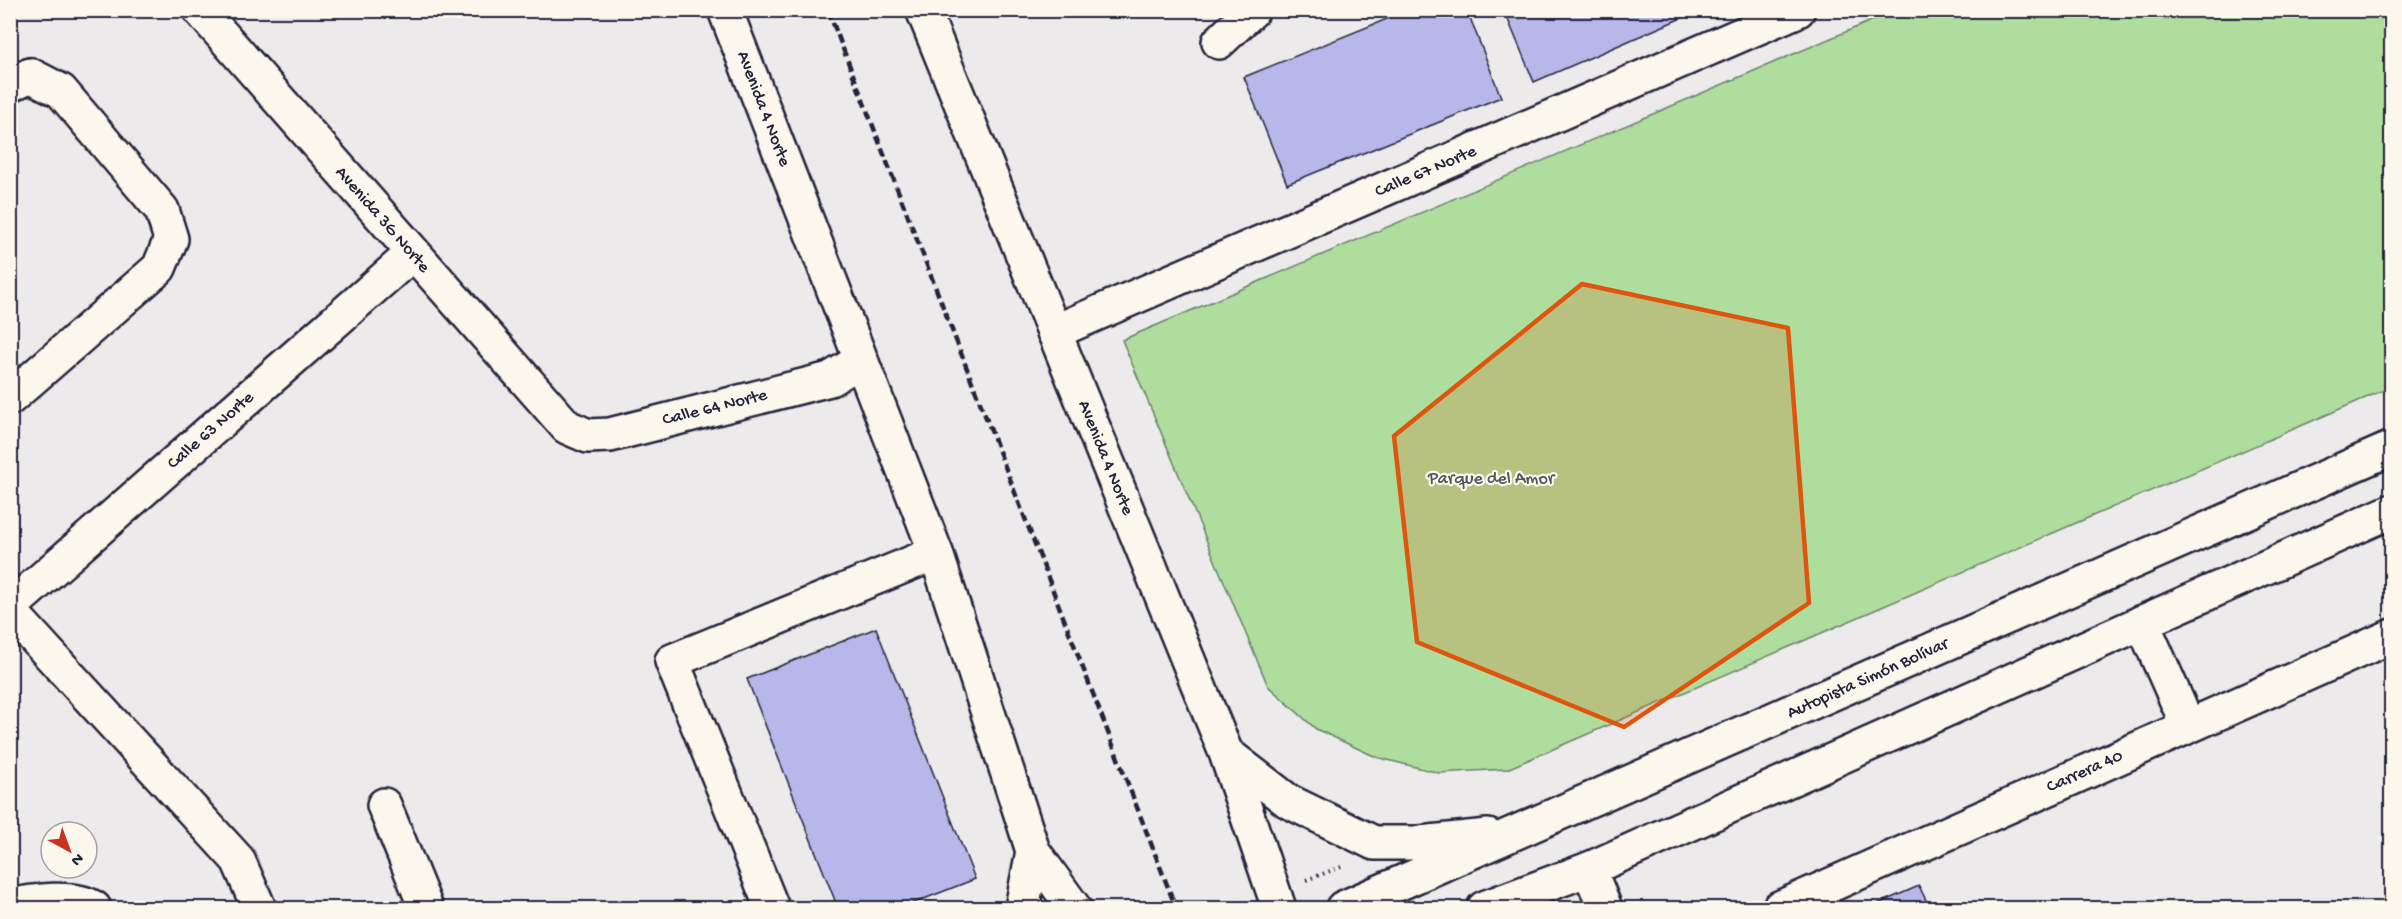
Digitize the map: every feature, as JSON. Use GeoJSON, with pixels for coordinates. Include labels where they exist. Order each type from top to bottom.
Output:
{"type":"FeatureCollection","features":[{"type":"Feature","properties":{"kind":"main road","name":"Avenida 3G Norte"},"geometry":{"type":"LineString","coordinates":[[200,10],[412,254],[567,427]]}},
{"type":"Feature","properties":{"kind":"main road","name":"Avenida 4 Norte"},"geometry":{"type":"LineString","coordinates":[[725,10],[936,553],[1034,851],[1074,909]]}},
{"type":"Feature","properties":{"kind":"main road","name":"Avenida 4 Norte"},"geometry":{"type":"LineString","coordinates":[[923,10],[1226,753],[1288,896]]}},
{"type":"Feature","properties":{"kind":"main road"},"geometry":{"type":"LineString","coordinates":[[1219,42],[1253,10]]}},
{"type":"Feature","properties":{"kind":"main road","name":"Calle 67 Norte"},"geometry":{"type":"LineString","coordinates":[[1054,332],[1798,10]]}},
{"type":"Feature","properties":{"kind":"main road"},"geometry":{"type":"LineString","coordinates":[[10,85],[30,75],[62,91],[162,210],[171,240],[159,268],[10,398]]}},
{"type":"Feature","properties":{"kind":"main road","name":"Calle 63 Norte"},"geometry":{"type":"LineString","coordinates":[[10,609],[412,254]]}},
{"type":"Feature","properties":{"kind":"main road","name":"Calle 64 Norte"},"geometry":{"type":"LineString","coordinates":[[567,427],[588,436],[610,435],[830,379],[860,362]]}},
{"type":"Feature","properties":{"kind":"main road","name":"Autopista Simón Bolívar"},"geometry":{"type":"LineString","coordinates":[[1343,909],[2391,448]]}},
{"type":"Feature","properties":{"kind":"main road"},"geometry":{"type":"LineString","coordinates":[[1484,909],[1589,869],[2391,511]]}},
{"type":"Feature","properties":{"kind":"main road"},"geometry":{"type":"LineString","coordinates":[[772,909],[672,661],[936,553]]}},
{"type":"Feature","properties":{"kind":"main road"},"geometry":{"type":"LineString","coordinates":[[10,609],[238,860],[259,909]]}},
{"type":"Feature","properties":{"kind":"main road"},"geometry":{"type":"LineString","coordinates":[[2142,622],[2188,726]]}},
{"type":"Feature","properties":{"kind":"main road","name":"Carrera 40"},"geometry":{"type":"LineString","coordinates":[[1779,909],[2391,636]]}},
{"type":"Feature","properties":{"kind":"main road"},"geometry":{"type":"LineString","coordinates":[[1226,753],[1287,801],[1374,843],[1420,843],[1520,833]]}},
{"type":"Feature","properties":{"kind":"main road"},"geometry":{"type":"LineString","coordinates":[[384,805],[426,909]]}},
{"type":"Feature","properties":{"kind":"main road"},"geometry":{"type":"LineString","coordinates":[[1022,909],[1034,851]]}},
{"type":"Feature","properties":{"kind":"main road"},"geometry":{"type":"LineString","coordinates":[[1589,869],[1605,909]]}},
{"type":"Feature","properties":{"kind":"main road"},"geometry":{"type":"LineString","coordinates":[[10,906],[35,900],[86,903],[94,909]]}},
{"type":"Feature","properties":{"kind":"path"},"geometry":{"type":"LineString","coordinates":[[1288,896],[1349,864]]}},
{"type":"Feature","properties":{"kind":"path"},"geometry":{"type":"LineString","coordinates":[[1227,909],[1240,904]]}},
{"type":"Feature","properties":{"kind":"highlighted area"},"geometry":{"type":"Polygon","coordinates":[[[1582,284],[1788,328],[1809,603],[1624,727],[1417,642],[1394,436],[1582,284]]]}},
{"type":"Feature","properties":{"kind":"green space","name":"Parque del Amor"},"geometry":{"type":"Polygon","coordinates":[[[1897,10],[2391,11],[2391,387],[1507,769],[1439,773],[1376,757],[1316,729],[1268,686],[1122,340],[1897,10]]]}},
{"type":"Feature","properties":{"kind":"building"},"geometry":{"type":"Polygon","coordinates":[[[1409,10],[1467,10],[1501,97],[1287,184],[1244,77],[1409,10]]]}},
{"type":"Feature","properties":{"kind":"building"},"geometry":{"type":"Polygon","coordinates":[[[1504,10],[1700,10],[1534,82],[1504,10]]]}},
{"type":"Feature","properties":{"kind":"building"},"geometry":{"type":"Polygon","coordinates":[[[876,628],[975,879],[901,908],[838,908],[747,679],[876,628]]]}},
{"type":"Feature","properties":{"kind":"building"},"geometry":{"type":"Polygon","coordinates":[[[1919,886],[1930,908],[1868,908],[1919,886]]]}},
{"type":"Feature","properties":{"kind":"railway"},"geometry":{"type":"LineString","coordinates":[[828,10],[1176,908]]}}]}
